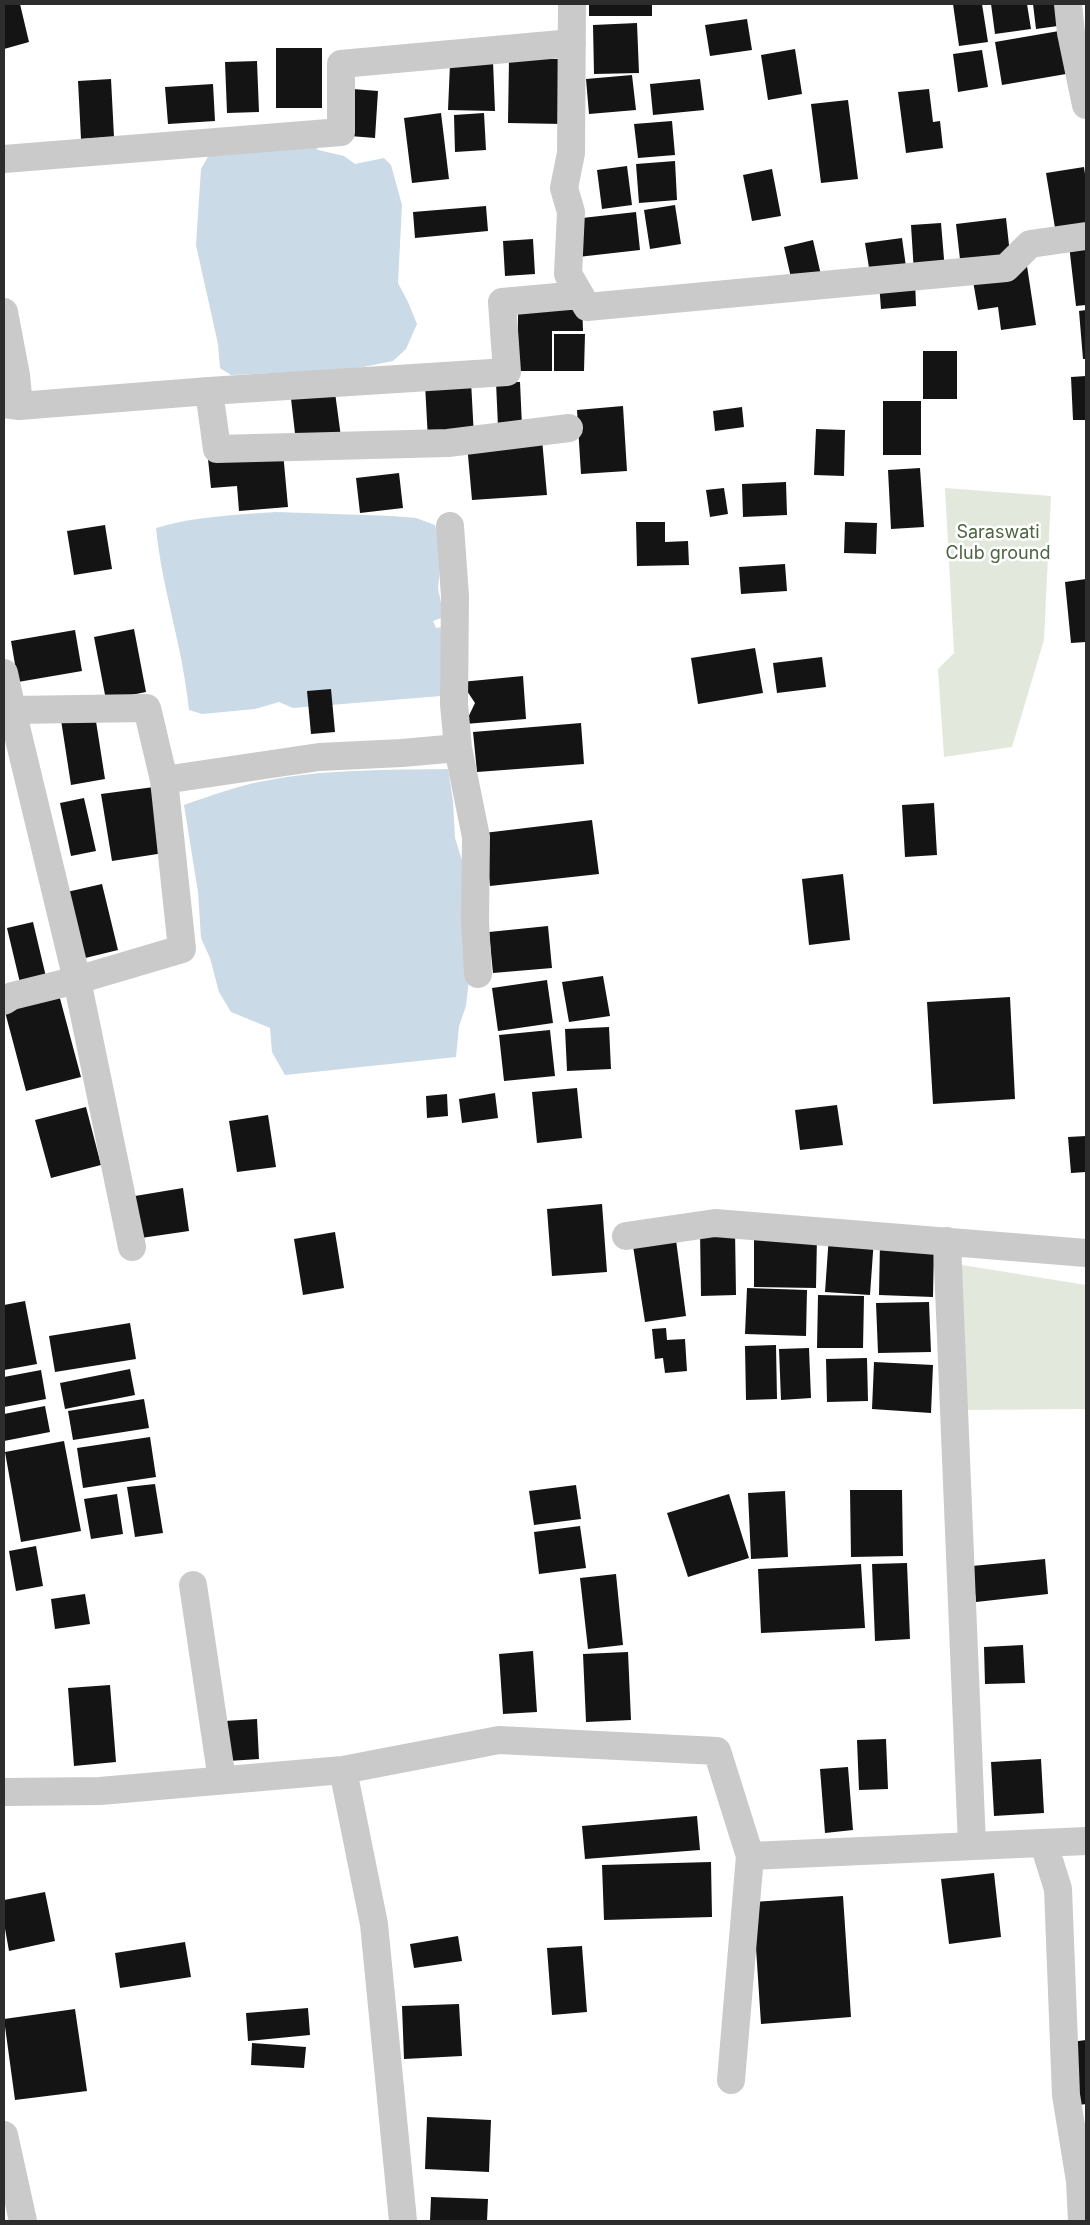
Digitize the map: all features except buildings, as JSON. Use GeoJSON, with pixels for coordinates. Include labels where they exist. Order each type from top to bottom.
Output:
{"type":"FeatureCollection","features":[{"type":"Feature","properties":{"kind":"street"},"geometry":{"type":"LineString","coordinates":[[572,4],[571,153],[564,188],[571,212],[568,274],[588,307],[1006,268],[1030,244],[1086,236]]}},
{"type":"Feature","properties":{"kind":"street"},"geometry":{"type":"LineString","coordinates":[[1068,4],[1071,33],[1086,105]]}},
{"type":"Feature","properties":{"kind":"street"},"geometry":{"type":"LineString","coordinates":[[4,159],[341,132],[341,64],[572,43]]}},
{"type":"Feature","properties":{"kind":"street"},"geometry":{"type":"LineString","coordinates":[[4,312],[16,375],[11,405],[507,372],[502,302],[580,294]]}},
{"type":"Feature","properties":{"kind":"street"},"geometry":{"type":"LineString","coordinates":[[209,391],[217,449],[448,443],[569,428]]}},
{"type":"Feature","properties":{"kind":"street"},"geometry":{"type":"LineString","coordinates":[[450,526],[454,596],[454,704],[458,748],[476,837],[475,922],[478,974]]}},
{"type":"Feature","properties":{"kind":"street"},"geometry":{"type":"LineString","coordinates":[[4,673],[77,980],[132,1247]]}},
{"type":"Feature","properties":{"kind":"street"},"geometry":{"type":"LineString","coordinates":[[4,1001],[12,996],[77,980],[182,949],[164,780],[147,708],[12,710]]}},
{"type":"Feature","properties":{"kind":"street"},"geometry":{"type":"LineString","coordinates":[[164,780],[319,757],[458,748]]}},
{"type":"Feature","properties":{"kind":"street"},"geometry":{"type":"LineString","coordinates":[[626,1236],[715,1223],[1086,1253]]}},
{"type":"Feature","properties":{"kind":"street"},"geometry":{"type":"LineString","coordinates":[[947,1241],[972,1844]]}},
{"type":"Feature","properties":{"kind":"street"},"geometry":{"type":"LineString","coordinates":[[193,1585],[222,1780]]}},
{"type":"Feature","properties":{"kind":"street"},"geometry":{"type":"LineString","coordinates":[[4,1792],[100,1791],[343,1770],[499,1740],[717,1751],[750,1856],[731,2080]]}},
{"type":"Feature","properties":{"kind":"street"},"geometry":{"type":"LineString","coordinates":[[343,1770],[374,1924],[402,2221]]}},
{"type":"Feature","properties":{"kind":"street"},"geometry":{"type":"LineString","coordinates":[[750,1856],[880,1851],[972,1844],[1044,1844],[1086,1841]]}},
{"type":"Feature","properties":{"kind":"street"},"geometry":{"type":"LineString","coordinates":[[1044,1844],[1058,1889],[1066,2095],[1080,2181],[1082,2221]]}},
{"type":"Feature","properties":{"kind":"street"},"geometry":{"type":"LineString","coordinates":[[4,2135],[23,2221]]}},
{"type":"Feature","properties":{"kind":"green space","name":"Saraswati Club ground"},"geometry":{"type":"Polygon","coordinates":[[[945,488],[1051,496],[1044,640],[1012,747],[944,757],[938,669],[954,653],[945,488]]]}},
{"type":"Feature","properties":{"kind":"green space"},"geometry":{"type":"Polygon","coordinates":[[[956,1264],[1086,1285],[1086,1409],[964,1410],[956,1264]]]}},
{"type":"Feature","properties":{"kind":"water"},"geometry":{"type":"Polygon","coordinates":[[[309,139],[318,150],[344,156],[355,164],[384,158],[391,165],[402,205],[398,283],[417,324],[406,349],[393,361],[348,370],[231,375],[220,368],[218,344],[196,245],[201,169],[214,146],[309,139]]]}},
{"type":"Feature","properties":{"kind":"water"},"geometry":{"type":"Polygon","coordinates":[[[276,512],[392,516],[416,518],[435,525],[442,549],[438,588],[444,617],[433,621],[436,628],[442,627],[454,695],[293,708],[279,702],[255,709],[202,714],[189,710],[156,528],[201,518],[276,512]]]}},
{"type":"Feature","properties":{"kind":"water"},"geometry":{"type":"Polygon","coordinates":[[[448,769],[453,801],[455,838],[464,867],[470,971],[466,1006],[459,1026],[456,1057],[285,1075],[272,1052],[270,1028],[231,1012],[219,992],[210,958],[201,938],[198,892],[184,805],[224,791],[264,781],[309,774],[448,769]]]}}]}
